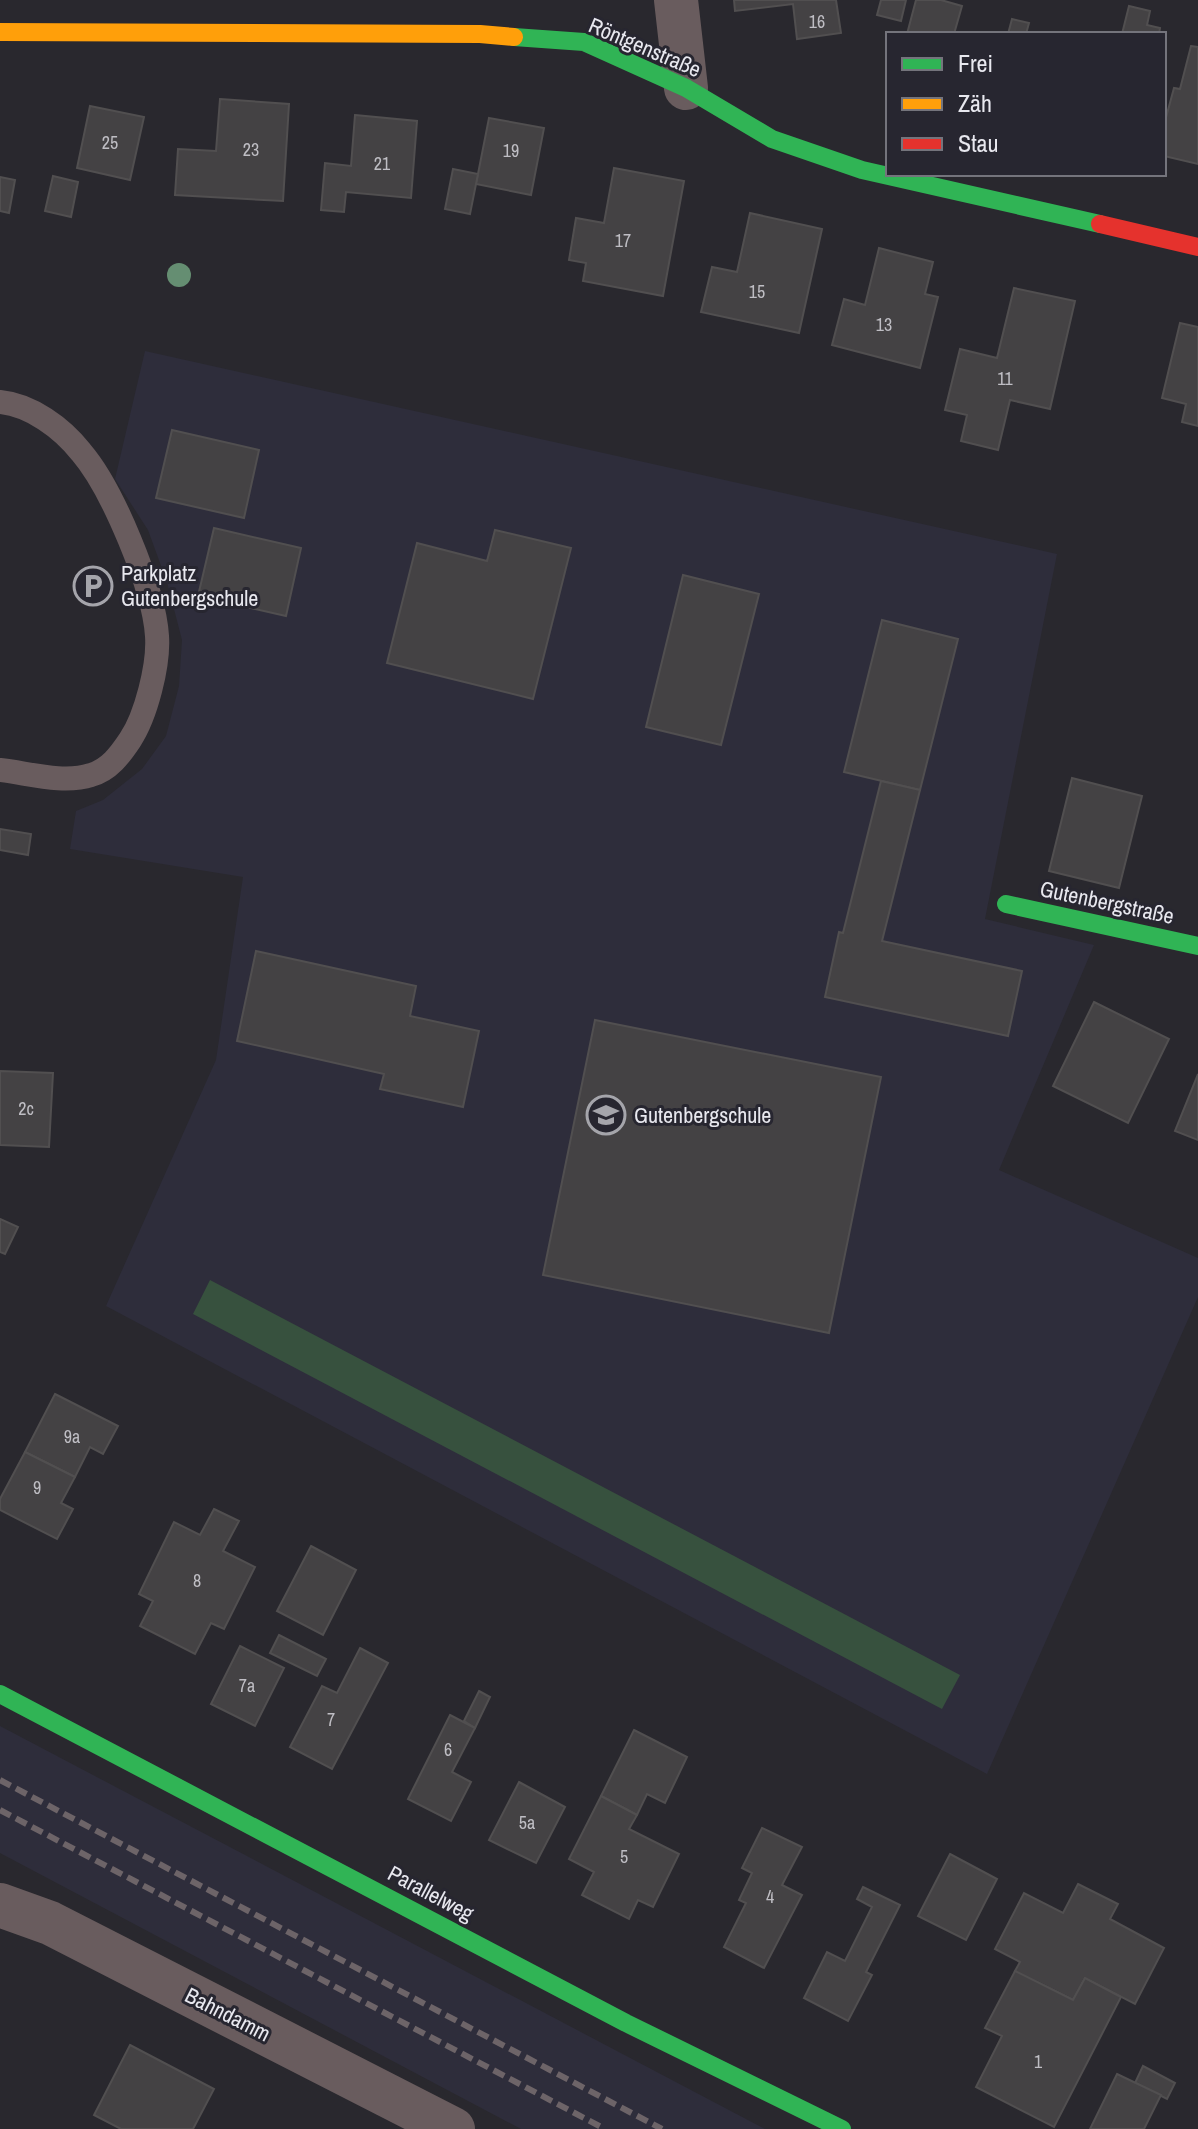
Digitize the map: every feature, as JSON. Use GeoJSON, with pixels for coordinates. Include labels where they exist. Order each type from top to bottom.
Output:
{"type":"FeatureCollection","features":[{"type":"Feature","properties":{"kind":"street"},"geometry":{"type":"LineString","coordinates":[[676,0],[686,88]]}},
{"type":"Feature","properties":{"kind":"street","name":"Röntgenstraße"},"geometry":{"type":"LineString","coordinates":[[0,32],[480,34],[584,42],[686,88],[772,139],[886,176]]}},
{"type":"Feature","properties":{"kind":"street","name":"Röntgenstraße"},"geometry":{"type":"LineString","coordinates":[[888,176],[1198,247]]}},
{"type":"Feature","properties":{"kind":"street","name":"Gutenbergstraße"},"geometry":{"type":"LineString","coordinates":[[1006,904],[1198,946]]}},
{"type":"Feature","properties":{"kind":"street","name":"Parallelweg"},"geometry":{"type":"LineString","coordinates":[[0,1694],[612,2016],[842,2129]]}},
{"type":"Feature","properties":{"kind":"street","name":"Bahndamm"},"geometry":{"type":"LineString","coordinates":[[0,1905],[50,1923],[453,2129]]}},
{"type":"Feature","properties":{"kind":"lane"},"geometry":{"type":"LineString","coordinates":[[0,402],[49,421],[82,452],[109,497],[148,586],[157,637],[152,682],[142,722],[117,761],[92,775],[67,778],[0,770]]}},
{"type":"Feature","properties":{"kind":"shaded area","name":"Gutenbergschule"},"geometry":{"type":"Polygon","coordinates":[[[145,351],[1057,554],[985,919],[1094,945],[999,1170],[1198,1258],[1198,1297],[987,1774],[106,1306],[216,1060],[243,877],[70,849],[76,811],[103,800],[142,769],[166,736],[179,686],[182,640],[167,582],[148,530],[115,479],[145,351]]]}},
{"type":"Feature","properties":{"kind":"shaded area"},"geometry":{"type":"Polygon","coordinates":[[[0,1726],[765,2129],[521,2129],[0,1853],[0,1726]]]}},
{"type":"Feature","properties":{"kind":"green space"},"geometry":{"type":"Polygon","coordinates":[[[210,1280],[960,1675],[942,1709],[193,1314],[210,1280]]]}},
{"type":"Feature","properties":{"kind":"building"},"geometry":{"type":"Polygon","coordinates":[[[734,0],[836,0],[841,33],[797,39],[793,4],[735,11],[734,0]]]}},
{"type":"Feature","properties":{"kind":"building"},"geometry":{"type":"Polygon","coordinates":[[[881,0],[906,0],[901,21],[877,15],[881,0]]]}},
{"type":"Feature","properties":{"kind":"building"},"geometry":{"type":"Polygon","coordinates":[[[916,0],[941,0],[962,6],[955,32],[908,32],[916,0]]]}},
{"type":"Feature","properties":{"kind":"building"},"geometry":{"type":"Polygon","coordinates":[[[1129,6],[1150,11],[1147,25],[1160,28],[1159,32],[1122,32],[1129,6]]]}},
{"type":"Feature","properties":{"kind":"building"},"geometry":{"type":"Polygon","coordinates":[[[1012,19],[1029,23],[1027,32],[1009,32],[1012,19]]]}},
{"type":"Feature","properties":{"kind":"building"},"geometry":{"type":"Polygon","coordinates":[[[1191,46],[1198,47],[1198,164],[1166,156],[1166,118],[1174,88],[1180,89],[1191,46]]]}},
{"type":"Feature","properties":{"kind":"building"},"geometry":{"type":"Polygon","coordinates":[[[220,99],[289,104],[283,201],[175,195],[178,149],[216,151],[220,99]]]}},
{"type":"Feature","properties":{"kind":"building"},"geometry":{"type":"Polygon","coordinates":[[[90,106],[144,117],[130,180],[77,168],[90,106]]]}},
{"type":"Feature","properties":{"kind":"building"},"geometry":{"type":"Polygon","coordinates":[[[355,115],[417,121],[411,198],[346,192],[344,212],[321,210],[325,163],[351,166],[355,115]]]}},
{"type":"Feature","properties":{"kind":"building"},"geometry":{"type":"Polygon","coordinates":[[[489,118],[544,128],[531,195],[476,184],[489,118]]]}},
{"type":"Feature","properties":{"kind":"building"},"geometry":{"type":"Polygon","coordinates":[[[614,168],[684,181],[663,296],[583,281],[586,263],[569,260],[576,218],[604,223],[614,168]]]}},
{"type":"Feature","properties":{"kind":"building"},"geometry":{"type":"Polygon","coordinates":[[[453,169],[478,174],[470,214],[445,209],[453,169]]]}},
{"type":"Feature","properties":{"kind":"building"},"geometry":{"type":"Polygon","coordinates":[[[53,176],[78,182],[71,217],[45,211],[53,176]]]}},
{"type":"Feature","properties":{"kind":"building"},"geometry":{"type":"Polygon","coordinates":[[[0,177],[15,180],[9,213],[0,211],[0,177]]]}},
{"type":"Feature","properties":{"kind":"building"},"geometry":{"type":"Polygon","coordinates":[[[750,213],[822,229],[799,333],[701,312],[712,267],[737,272],[750,213]]]}},
{"type":"Feature","properties":{"kind":"building"},"geometry":{"type":"Polygon","coordinates":[[[879,248],[933,262],[925,294],[938,297],[920,368],[832,345],[844,299],[865,305],[879,248]]]}},
{"type":"Feature","properties":{"kind":"building"},"geometry":{"type":"Polygon","coordinates":[[[1014,288],[1075,301],[1050,409],[1010,400],[998,450],[961,441],[967,415],[945,410],[960,349],[997,358],[1014,288]]]}},
{"type":"Feature","properties":{"kind":"building"},"geometry":{"type":"Polygon","coordinates":[[[1180,323],[1198,327],[1198,426],[1182,422],[1186,404],[1162,398],[1180,323]]]}},
{"type":"Feature","properties":{"kind":"building"},"geometry":{"type":"Polygon","coordinates":[[[172,430],[259,450],[244,518],[156,498],[172,430]]]}},
{"type":"Feature","properties":{"kind":"building"},"geometry":{"type":"Polygon","coordinates":[[[214,528],[301,548],[286,616],[198,596],[214,528]]]}},
{"type":"Feature","properties":{"kind":"building"},"geometry":{"type":"Polygon","coordinates":[[[495,530],[571,548],[533,699],[387,663],[417,543],[487,561],[495,530]]]}},
{"type":"Feature","properties":{"kind":"building"},"geometry":{"type":"Polygon","coordinates":[[[683,575],[759,594],[721,745],[646,727],[683,575]]]}},
{"type":"Feature","properties":{"kind":"building"},"geometry":{"type":"Polygon","coordinates":[[[882,620],[958,639],[920,790],[844,772],[882,620]]]}},
{"type":"Feature","properties":{"kind":"building"},"geometry":{"type":"Polygon","coordinates":[[[1072,778],[1142,796],[1119,888],[1049,871],[1072,778]]]}},
{"type":"Feature","properties":{"kind":"building"},"geometry":{"type":"Polygon","coordinates":[[[881,781],[920,790],[882,941],[1022,971],[1008,1036],[825,997],[839,932],[843,933],[881,781]]]}},
{"type":"Feature","properties":{"kind":"building"},"geometry":{"type":"Polygon","coordinates":[[[0,829],[31,834],[28,855],[0,850],[0,829]]]}},
{"type":"Feature","properties":{"kind":"building"},"geometry":{"type":"Polygon","coordinates":[[[256,951],[416,986],[410,1016],[479,1031],[463,1107],[380,1089],[384,1074],[237,1041],[256,951]]]}},
{"type":"Feature","properties":{"kind":"building"},"geometry":{"type":"Polygon","coordinates":[[[1094,1002],[1169,1039],[1128,1123],[1053,1086],[1094,1002]]]}},
{"type":"Feature","properties":{"kind":"building"},"geometry":{"type":"Polygon","coordinates":[[[595,1020],[881,1077],[829,1333],[543,1275],[595,1020]]]}},
{"type":"Feature","properties":{"kind":"building"},"geometry":{"type":"Polygon","coordinates":[[[0,1071],[53,1073],[49,1147],[0,1145],[0,1071]]]}},
{"type":"Feature","properties":{"kind":"building"},"geometry":{"type":"Polygon","coordinates":[[[1198,1074],[1198,1140],[1175,1131],[1198,1074]]]}},
{"type":"Feature","properties":{"kind":"building"},"geometry":{"type":"Polygon","coordinates":[[[0,1219],[18,1227],[5,1254],[0,1252],[0,1219]]]}},
{"type":"Feature","properties":{"kind":"building"},"geometry":{"type":"Polygon","coordinates":[[[55,1394],[118,1426],[103,1454],[90,1447],[75,1477],[25,1452],[55,1394]]]}},
{"type":"Feature","properties":{"kind":"building"},"geometry":{"type":"Polygon","coordinates":[[[25,1452],[75,1477],[61,1503],[73,1509],[57,1539],[0,1510],[0,1499],[25,1452]]]}},
{"type":"Feature","properties":{"kind":"building"},"geometry":{"type":"Polygon","coordinates":[[[214,1509],[239,1521],[223,1551],[255,1567],[224,1629],[211,1623],[195,1654],[140,1626],[153,1601],[139,1594],[174,1522],[200,1535],[214,1509]]]}},
{"type":"Feature","properties":{"kind":"building"},"geometry":{"type":"Polygon","coordinates":[[[311,1546],[356,1570],[323,1635],[277,1611],[311,1546]]]}},
{"type":"Feature","properties":{"kind":"building"},"geometry":{"type":"Polygon","coordinates":[[[279,1635],[326,1659],[317,1676],[270,1653],[279,1635]]]}},
{"type":"Feature","properties":{"kind":"building"},"geometry":{"type":"Polygon","coordinates":[[[240,1646],[284,1668],[255,1726],[211,1704],[240,1646]]]}},
{"type":"Feature","properties":{"kind":"building"},"geometry":{"type":"Polygon","coordinates":[[[360,1648],[388,1663],[332,1769],[290,1747],[322,1686],[337,1693],[360,1648]]]}},
{"type":"Feature","properties":{"kind":"building"},"geometry":{"type":"Polygon","coordinates":[[[479,1691],[490,1697],[475,1728],[464,1721],[479,1691]]]}},
{"type":"Feature","properties":{"kind":"building"},"geometry":{"type":"Polygon","coordinates":[[[450,1715],[475,1728],[452,1772],[471,1782],[451,1821],[408,1799],[450,1715]]]}},
{"type":"Feature","properties":{"kind":"building"},"geometry":{"type":"Polygon","coordinates":[[[634,1730],[687,1757],[665,1803],[647,1794],[637,1815],[601,1796],[634,1730]]]}},
{"type":"Feature","properties":{"kind":"building"},"geometry":{"type":"Polygon","coordinates":[[[519,1782],[565,1807],[536,1863],[489,1840],[519,1782]]]}},
{"type":"Feature","properties":{"kind":"building"},"geometry":{"type":"Polygon","coordinates":[[[601,1796],[637,1815],[629,1829],[679,1854],[653,1907],[638,1900],[629,1919],[582,1895],[594,1872],[569,1859],[601,1796]]]}},
{"type":"Feature","properties":{"kind":"building"},"geometry":{"type":"Polygon","coordinates":[[[762,1828],[802,1847],[782,1885],[802,1895],[764,1968],[724,1947],[746,1903],[739,1900],[752,1873],[742,1868],[762,1828]]]}},
{"type":"Feature","properties":{"kind":"building"},"geometry":{"type":"Polygon","coordinates":[[[950,1854],[997,1879],[966,1940],[918,1916],[950,1854]]]}},
{"type":"Feature","properties":{"kind":"building"},"geometry":{"type":"Polygon","coordinates":[[[1078,1884],[1118,1904],[1110,1919],[1164,1948],[1135,2004],[1085,1978],[1073,2000],[1015,1971],[1020,1962],[995,1949],[1024,1893],[1063,1913],[1078,1884]]]}},
{"type":"Feature","properties":{"kind":"building"},"geometry":{"type":"Polygon","coordinates":[[[863,1887],[900,1905],[866,1972],[872,1975],[848,2021],[804,1998],[827,1952],[845,1961],[872,1907],[857,1899],[863,1887]]]}},
{"type":"Feature","properties":{"kind":"building"},"geometry":{"type":"Polygon","coordinates":[[[1015,1971],[1073,2000],[1085,1978],[1121,1997],[1054,2127],[976,2087],[1002,2036],[985,2028],[1015,1971]]]}},
{"type":"Feature","properties":{"kind":"building"},"geometry":{"type":"Polygon","coordinates":[[[130,2045],[214,2089],[193,2129],[121,2129],[94,2115],[130,2045]]]}},
{"type":"Feature","properties":{"kind":"building"},"geometry":{"type":"Polygon","coordinates":[[[1143,2066],[1175,2083],[1167,2099],[1135,2083],[1143,2066]]]}},
{"type":"Feature","properties":{"kind":"building"},"geometry":{"type":"Polygon","coordinates":[[[1117,2074],[1161,2095],[1144,2129],[1090,2129],[1117,2074]]]}},
{"type":"Feature","properties":{"kind":"railway"},"geometry":{"type":"LineString","coordinates":[[0,1780],[662,2129]]}},
{"type":"Feature","properties":{"kind":"railway"},"geometry":{"type":"LineString","coordinates":[[0,1810],[605,2129]]}},
{"type":"Feature","properties":{"kind":"traffic: fast"},"geometry":{"type":"LineString","coordinates":[[514,37],[584,42],[686,88],[772,139],[886,175]]}},
{"type":"Feature","properties":{"kind":"traffic: fast"},"geometry":{"type":"LineString","coordinates":[[888,176],[1100,224]]}},
{"type":"Feature","properties":{"kind":"traffic: fast"},"geometry":{"type":"LineString","coordinates":[[1006,904],[1198,946]]}},
{"type":"Feature","properties":{"kind":"traffic: fast"},"geometry":{"type":"LineString","coordinates":[[0,1694],[626,2023],[842,2129]]}},
{"type":"Feature","properties":{"kind":"traffic: slow"},"geometry":{"type":"LineString","coordinates":[[0,32],[480,34],[514,37]]}},
{"type":"Feature","properties":{"kind":"traffic: jam"},"geometry":{"type":"LineString","coordinates":[[1100,224],[1198,247]]}},
{"type":"Feature","properties":{"kind":"place","name":"Parkplatz Gutenbergschule"},"geometry":{"type":"Point","coordinates":[93,586]}},
{"type":"Feature","properties":{"kind":"place","name":"Gutenbergschule"},"geometry":{"type":"Point","coordinates":[606,1115]}}]}
